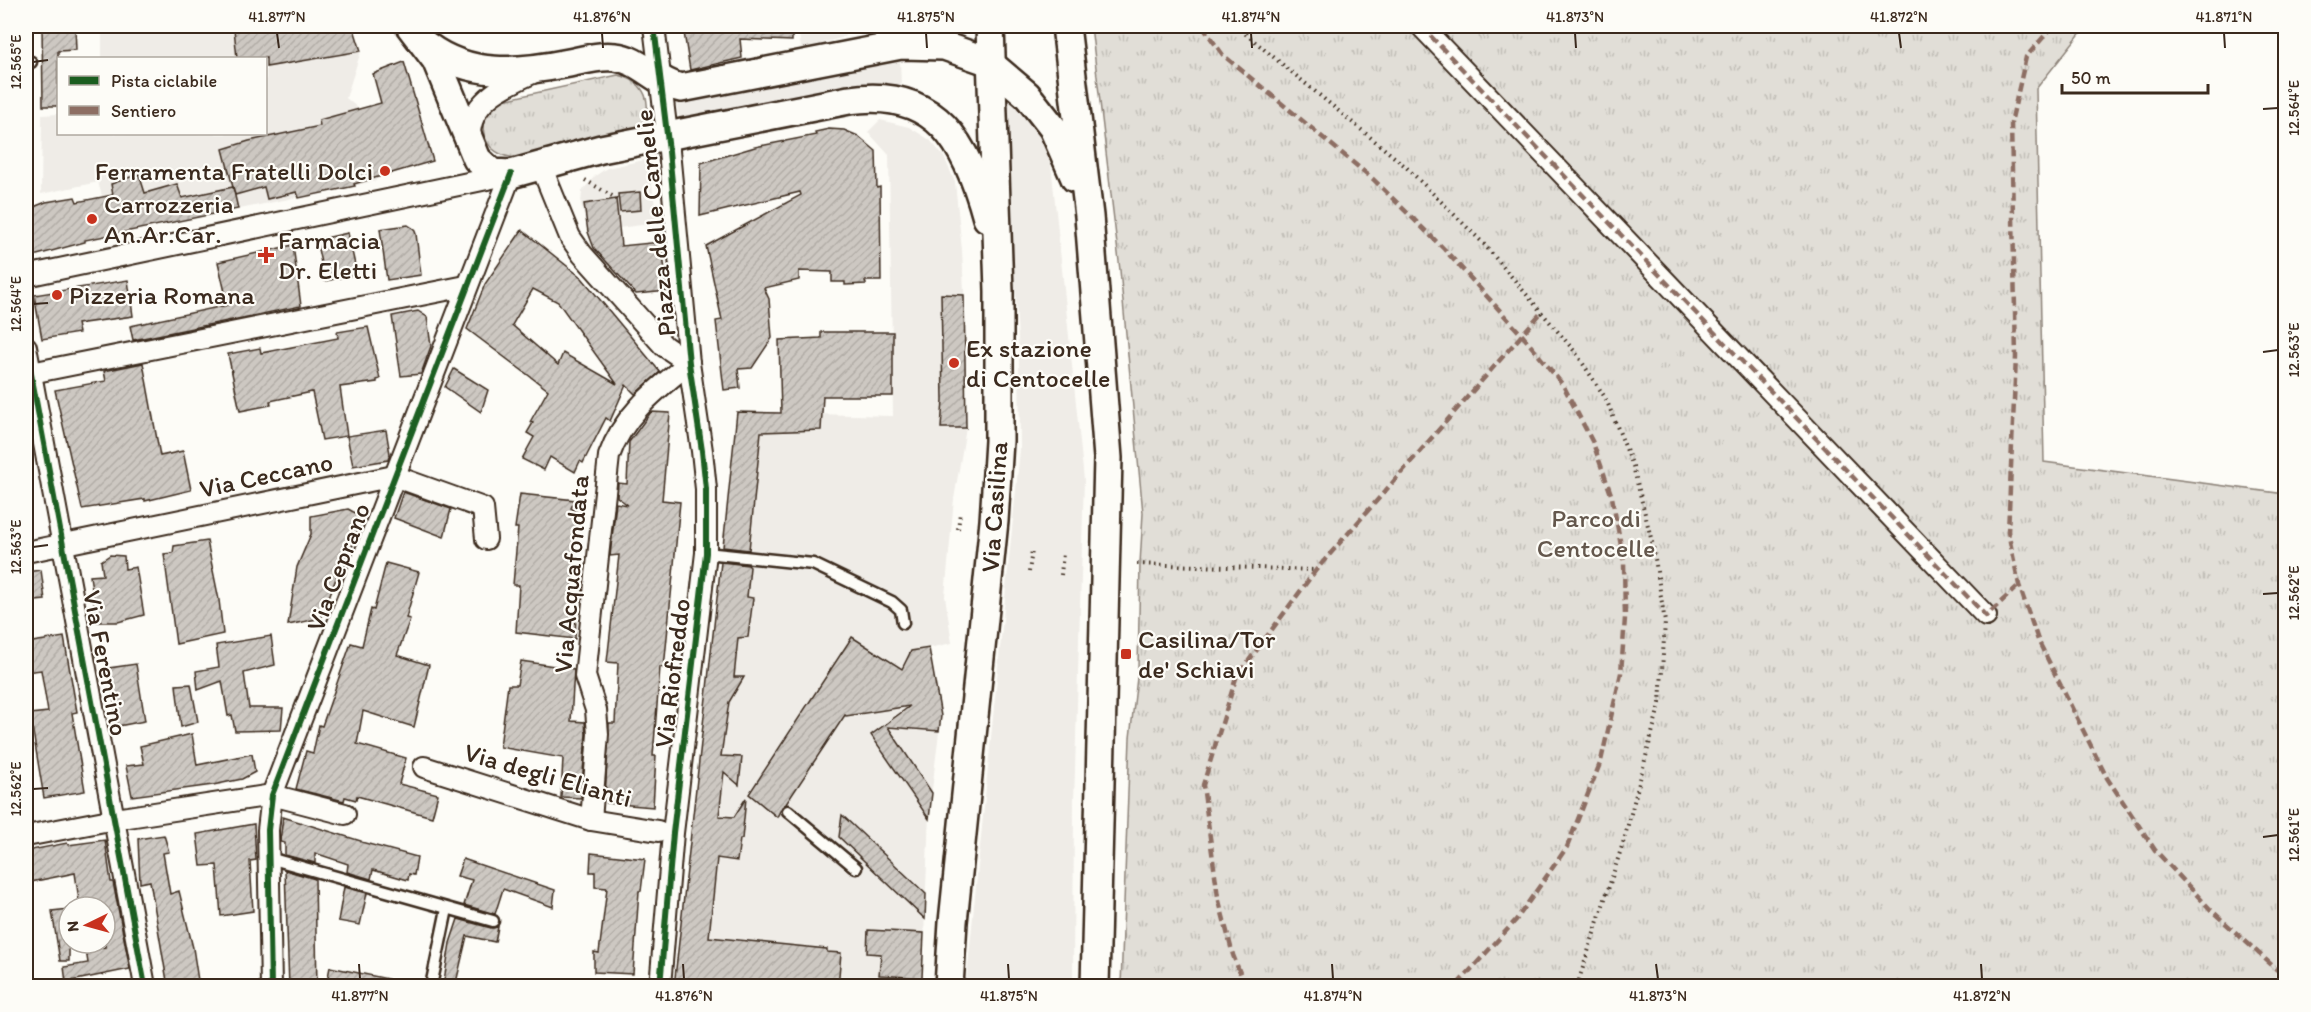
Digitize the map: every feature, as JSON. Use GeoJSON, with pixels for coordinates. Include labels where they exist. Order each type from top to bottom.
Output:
{"type":"FeatureCollection","features":[{"type":"Feature","properties":{"kind":"main road"},"geometry":{"type":"LineString","coordinates":[[880,48],[901,41],[925,26]]}},
{"type":"Feature","properties":{"kind":"main road","name":"Via Casilina"},"geometry":{"type":"LineString","coordinates":[[949,987],[953,922],[997,481],[1000,395],[999,291],[990,26]]}},
{"type":"Feature","properties":{"kind":"main road"},"geometry":{"type":"LineString","coordinates":[[1066,26],[1089,216],[1108,458],[1095,987]]}},
{"type":"Feature","properties":{"kind":"main road"},"geometry":{"type":"LineString","coordinates":[[419,36],[452,60],[484,70],[514,72],[545,68]]}},
{"type":"Feature","properties":{"kind":"main road"},"geometry":{"type":"LineString","coordinates":[[419,36],[443,75],[467,138],[480,163],[489,171],[500,175],[511,174]]}},
{"type":"Feature","properties":{"kind":"main road"},"geometry":{"type":"LineString","coordinates":[[659,79],[669,85],[688,87],[907,44],[931,45],[962,51],[992,64],[1027,94],[1053,128],[1089,216]]}},
{"type":"Feature","properties":{"kind":"main road","name":"Piazza delle Camelie"},"geometry":{"type":"LineString","coordinates":[[545,68],[596,58],[618,57],[636,64],[659,79]]}},
{"type":"Feature","properties":{"kind":"main road"},"geometry":{"type":"LineString","coordinates":[[668,136],[863,98],[887,99],[913,105],[929,114],[943,126],[964,153],[975,178],[987,219],[999,291]]}},
{"type":"Feature","properties":{"kind":"main road","name":"Piazza delle Camelie"},"geometry":{"type":"LineString","coordinates":[[511,174],[602,150],[668,136]]}},
{"type":"Feature","properties":{"kind":"street"},"geometry":{"type":"LineString","coordinates":[[654,26],[659,79]]}},
{"type":"Feature","properties":{"kind":"street"},"geometry":{"type":"LineString","coordinates":[[1421,26],[1986,616]]}},
{"type":"Feature","properties":{"kind":"street","name":"Piazza delle Camelie"},"geometry":{"type":"LineString","coordinates":[[467,138],[470,136],[472,117],[482,102],[500,90],[545,68]]}},
{"type":"Feature","properties":{"kind":"street","name":"Piazza delle Camelie"},"geometry":{"type":"LineString","coordinates":[[659,79],[668,136],[689,363]]}},
{"type":"Feature","properties":{"kind":"street","name":"Piazza delle Camelie"},"geometry":{"type":"LineString","coordinates":[[541,166],[570,237],[582,254],[664,346],[689,363]]}},
{"type":"Feature","properties":{"kind":"street"},"geometry":{"type":"LineString","coordinates":[[26,276],[511,174]]}},
{"type":"Feature","properties":{"kind":"street","name":"Via Ceprano"},"geometry":{"type":"LineString","coordinates":[[271,987],[268,830],[272,795],[511,174]]}},
{"type":"Feature","properties":{"kind":"street"},"geometry":{"type":"LineString","coordinates":[[28,373],[466,286]]}},
{"type":"Feature","properties":{"kind":"street","name":"Via Ferentino"},"geometry":{"type":"LineString","coordinates":[[26,347],[28,373],[64,545],[145,987]]}},
{"type":"Feature","properties":{"kind":"street","name":"Via Riofreddo"},"geometry":{"type":"LineString","coordinates":[[660,987],[673,833],[706,553],[706,489],[689,363]]}},
{"type":"Feature","properties":{"kind":"street","name":"Via Acquafondata"},"geometry":{"type":"LineString","coordinates":[[591,820],[598,734],[596,710],[585,676],[609,456],[614,441],[634,412],[689,363]]}},
{"type":"Feature","properties":{"kind":"street"},"geometry":{"type":"LineString","coordinates":[[394,476],[483,508],[486,539]]}},
{"type":"Feature","properties":{"kind":"street","name":"Via Ceccano"},"geometry":{"type":"LineString","coordinates":[[26,552],[394,476]]}},
{"type":"Feature","properties":{"kind":"street","name":"Via degli Elianti"},"geometry":{"type":"LineString","coordinates":[[424,767],[591,820],[658,831]]}},
{"type":"Feature","properties":{"kind":"street"},"geometry":{"type":"LineString","coordinates":[[26,836],[115,819],[272,795],[345,814]]}},
{"type":"Feature","properties":{"kind":"lane"},"geometry":{"type":"LineString","coordinates":[[706,553],[813,564],[892,602],[901,610],[903,623]]}},
{"type":"Feature","properties":{"kind":"lane"},"geometry":{"type":"LineString","coordinates":[[789,811],[856,867]]}},
{"type":"Feature","properties":{"kind":"lane"},"geometry":{"type":"LineString","coordinates":[[269,858],[493,921]]}},
{"type":"Feature","properties":{"kind":"lane"},"geometry":{"type":"LineString","coordinates":[[431,987],[447,909]]}},
{"type":"Feature","properties":{"kind":"path"},"geometry":{"type":"LineString","coordinates":[[1236,26],[1405,166],[1483,243],[1576,353],[1606,399],[1633,466],[1653,546],[1665,622],[1660,703],[1624,840],[1577,987]]}},
{"type":"Feature","properties":{"kind":"path"},"geometry":{"type":"LineString","coordinates":[[585,180],[619,200]]}},
{"type":"Feature","properties":{"kind":"path"},"geometry":{"type":"LineString","coordinates":[[958,529],[960,513]]}},
{"type":"Feature","properties":{"kind":"path"},"geometry":{"type":"LineString","coordinates":[[1029,572],[1032,550]]}},
{"type":"Feature","properties":{"kind":"path"},"geometry":{"type":"LineString","coordinates":[[1061,575],[1064,553]]}},
{"type":"Feature","properties":{"kind":"path"},"geometry":{"type":"LineString","coordinates":[[1137,564],[1316,570]]}},
{"type":"Feature","properties":{"kind":"shaded area"},"geometry":{"type":"Polygon","coordinates":[[[102,26],[353,26],[361,51],[346,98],[359,109],[376,181],[113,235],[98,182],[41,194],[42,115],[57,114],[57,135],[267,135],[267,57],[102,57],[102,26]]]}},
{"type":"Feature","properties":{"kind":"shaded area"},"geometry":{"type":"Polygon","coordinates":[[[798,26],[864,26],[841,38],[801,49],[798,26]]]}},
{"type":"Feature","properties":{"kind":"shaded area"},"geometry":{"type":"Polygon","coordinates":[[[900,56],[901,89],[890,86],[865,86],[680,123],[676,102],[900,56]]]}},
{"type":"Feature","properties":{"kind":"shaded area"},"geometry":{"type":"Polygon","coordinates":[[[1003,85],[1037,122],[1051,164],[1084,480],[1074,802],[1073,986],[966,986],[1020,450],[1019,355],[1003,85]]]}},
{"type":"Feature","properties":{"kind":"shaded area"},"geometry":{"type":"Polygon","coordinates":[[[880,120],[909,127],[930,140],[944,157],[955,182],[962,250],[966,332],[966,428],[954,499],[945,596],[952,643],[929,648],[941,716],[929,814],[922,986],[674,986],[737,412],[893,416],[889,155],[868,132],[880,120]]]}},
{"type":"Feature","properties":{"kind":"shaded area"},"geometry":{"type":"Polygon","coordinates":[[[649,159],[657,223],[588,232],[581,204],[582,191],[595,176],[607,168],[649,159]]]}},
{"type":"Feature","properties":{"kind":"green space","name":"Parco di Centocelle"},"geometry":{"type":"Polygon","coordinates":[[[1091,26],[2086,26],[2036,89],[2044,462],[2285,494],[2285,986],[1121,986],[1130,738],[1138,669],[1143,513],[1120,270],[1091,26]]]}},
{"type":"Feature","properties":{"kind":"green space"},"geometry":{"type":"Polygon","coordinates":[[[618,75],[635,83],[645,95],[647,111],[639,128],[517,158],[505,156],[489,145],[483,128],[485,118],[490,109],[499,101],[618,75]]]}},
{"type":"Feature","properties":{"kind":"building"},"geometry":{"type":"Polygon","coordinates":[[[42,26],[75,26],[76,50],[58,51],[57,106],[43,106],[42,26]]]}},
{"type":"Feature","properties":{"kind":"building"},"geometry":{"type":"Polygon","coordinates":[[[254,26],[353,26],[361,51],[267,67],[267,57],[237,57],[234,29],[254,26]]]}},
{"type":"Feature","properties":{"kind":"building"},"geometry":{"type":"Polygon","coordinates":[[[683,26],[792,26],[792,41],[740,39],[742,58],[690,70],[683,26]]]}},
{"type":"Feature","properties":{"kind":"building"},"geometry":{"type":"Polygon","coordinates":[[[404,62],[433,161],[354,184],[355,186],[299,198],[297,192],[267,199],[264,187],[235,195],[223,149],[320,126],[319,120],[381,103],[373,74],[404,62]]]}},
{"type":"Feature","properties":{"kind":"building"},"geometry":{"type":"Polygon","coordinates":[[[829,129],[844,130],[858,136],[876,151],[877,188],[880,187],[881,281],[845,285],[845,282],[832,282],[832,272],[799,271],[799,280],[764,288],[769,299],[772,338],[752,368],[738,369],[740,388],[724,390],[716,321],[722,320],[706,246],[801,195],[800,192],[700,216],[701,163],[755,147],[816,135],[815,132],[829,129]]]}},
{"type":"Feature","properties":{"kind":"building"},"geometry":{"type":"Polygon","coordinates":[[[139,174],[145,193],[177,184],[182,198],[233,187],[238,209],[85,240],[85,242],[26,258],[26,210],[46,202],[75,197],[77,202],[113,195],[111,184],[139,174]]]}},
{"type":"Feature","properties":{"kind":"building"},"geometry":{"type":"Polygon","coordinates":[[[640,192],[641,210],[620,212],[618,194],[640,192]]]}},
{"type":"Feature","properties":{"kind":"building"},"geometry":{"type":"Polygon","coordinates":[[[616,199],[621,246],[661,242],[668,291],[636,294],[594,248],[588,232],[584,204],[616,199]]]}},
{"type":"Feature","properties":{"kind":"building"},"geometry":{"type":"Polygon","coordinates":[[[408,225],[414,229],[416,234],[421,275],[387,280],[380,229],[408,225]]]}},
{"type":"Feature","properties":{"kind":"building"},"geometry":{"type":"Polygon","coordinates":[[[522,230],[582,278],[660,372],[635,394],[626,385],[610,421],[606,418],[583,463],[580,461],[575,472],[550,457],[544,470],[522,459],[534,437],[527,433],[533,423],[530,422],[548,390],[467,329],[485,284],[522,230]],[[533,289],[512,325],[558,365],[563,353],[617,384],[558,302],[533,289]]]}},
{"type":"Feature","properties":{"kind":"building"},"geometry":{"type":"Polygon","coordinates":[[[348,233],[357,274],[325,281],[316,240],[348,233]]]}},
{"type":"Feature","properties":{"kind":"building"},"geometry":{"type":"Polygon","coordinates":[[[293,245],[301,306],[133,340],[130,326],[228,305],[218,262],[293,245]]]}},
{"type":"Feature","properties":{"kind":"building"},"geometry":{"type":"Polygon","coordinates":[[[128,280],[133,316],[77,324],[79,333],[42,339],[34,295],[128,280]]]}},
{"type":"Feature","properties":{"kind":"building"},"geometry":{"type":"Polygon","coordinates":[[[941,294],[964,295],[966,428],[941,428],[943,400],[941,294]]]}},
{"type":"Feature","properties":{"kind":"building"},"geometry":{"type":"Polygon","coordinates":[[[418,311],[427,317],[431,346],[421,374],[401,376],[392,316],[418,311]]]}},
{"type":"Feature","properties":{"kind":"building"},"geometry":{"type":"Polygon","coordinates":[[[368,327],[380,379],[377,382],[340,387],[347,436],[322,440],[312,392],[270,401],[271,405],[240,411],[228,354],[260,348],[261,353],[338,338],[337,332],[368,327]]]}},
{"type":"Feature","properties":{"kind":"building"},"geometry":{"type":"Polygon","coordinates":[[[821,332],[893,332],[893,396],[823,396],[821,430],[761,432],[749,550],[723,547],[737,412],[781,413],[779,340],[821,338],[821,332]]]}},
{"type":"Feature","properties":{"kind":"building"},"geometry":{"type":"Polygon","coordinates":[[[143,363],[160,456],[183,451],[191,490],[145,501],[145,499],[82,509],[55,390],[106,381],[104,371],[143,363]]]}},
{"type":"Feature","properties":{"kind":"building"},"geometry":{"type":"Polygon","coordinates":[[[454,369],[488,390],[481,412],[445,387],[454,369]]]}},
{"type":"Feature","properties":{"kind":"building"},"geometry":{"type":"Polygon","coordinates":[[[651,412],[670,413],[662,500],[680,502],[664,668],[660,667],[653,756],[656,756],[653,807],[607,803],[608,799],[605,799],[609,723],[615,723],[618,663],[607,662],[619,555],[610,556],[616,503],[628,505],[617,497],[618,483],[627,484],[629,442],[651,412]]]}},
{"type":"Feature","properties":{"kind":"building"},"geometry":{"type":"Polygon","coordinates":[[[386,430],[390,454],[388,460],[353,466],[347,436],[386,430]]]}},
{"type":"Feature","properties":{"kind":"building"},"geometry":{"type":"Polygon","coordinates":[[[403,492],[451,509],[444,537],[394,518],[403,492]]]}},
{"type":"Feature","properties":{"kind":"building"},"geometry":{"type":"Polygon","coordinates":[[[520,494],[575,500],[571,508],[577,512],[570,615],[576,616],[575,639],[516,632],[519,585],[513,585],[518,528],[515,528],[520,494]]]}},
{"type":"Feature","properties":{"kind":"building"},"geometry":{"type":"Polygon","coordinates":[[[348,509],[363,517],[341,577],[337,576],[321,618],[288,625],[297,567],[311,534],[311,516],[348,509]]]}},
{"type":"Feature","properties":{"kind":"building"},"geometry":{"type":"Polygon","coordinates":[[[207,541],[219,600],[223,634],[176,644],[164,554],[173,553],[174,546],[207,541]]]}},
{"type":"Feature","properties":{"kind":"building"},"geometry":{"type":"Polygon","coordinates":[[[110,555],[124,556],[125,569],[136,567],[144,615],[118,622],[97,622],[90,576],[103,575],[101,561],[110,555]]]}},
{"type":"Feature","properties":{"kind":"building"},"geometry":{"type":"Polygon","coordinates":[[[721,562],[750,567],[747,597],[753,598],[748,637],[738,638],[734,677],[744,677],[729,702],[721,756],[742,757],[739,785],[724,772],[719,816],[734,817],[746,798],[742,839],[740,839],[737,861],[717,858],[709,937],[827,949],[827,952],[841,953],[838,987],[674,987],[721,562]]]}},
{"type":"Feature","properties":{"kind":"building"},"geometry":{"type":"Polygon","coordinates":[[[386,563],[419,572],[406,618],[410,619],[397,655],[429,665],[414,727],[363,711],[357,744],[406,758],[399,784],[438,794],[432,817],[357,796],[356,800],[345,797],[344,801],[296,789],[306,751],[313,753],[319,725],[322,726],[351,643],[362,646],[386,563]]]}},
{"type":"Feature","properties":{"kind":"building"},"geometry":{"type":"Polygon","coordinates":[[[41,570],[45,600],[26,602],[26,572],[41,570]]]}},
{"type":"Feature","properties":{"kind":"building"},"geometry":{"type":"Polygon","coordinates":[[[271,636],[275,665],[244,673],[249,708],[283,708],[281,730],[235,731],[232,715],[228,716],[222,681],[198,690],[196,671],[219,667],[216,645],[271,636]]]}},
{"type":"Feature","properties":{"kind":"building"},"geometry":{"type":"Polygon","coordinates":[[[64,637],[77,712],[72,713],[85,791],[44,798],[30,714],[48,712],[41,670],[26,672],[26,643],[64,637]]]}},
{"type":"Feature","properties":{"kind":"building"},"geometry":{"type":"Polygon","coordinates":[[[852,637],[902,669],[911,651],[929,648],[941,716],[939,731],[888,727],[932,793],[929,819],[871,735],[910,706],[845,715],[777,817],[749,794],[852,637]]]}},
{"type":"Feature","properties":{"kind":"building"},"geometry":{"type":"Polygon","coordinates":[[[521,661],[574,669],[571,721],[585,722],[586,734],[581,798],[561,797],[563,758],[500,747],[508,685],[517,685],[521,661]]]}},
{"type":"Feature","properties":{"kind":"building"},"geometry":{"type":"Polygon","coordinates":[[[136,664],[145,721],[118,726],[109,668],[136,664]]]}},
{"type":"Feature","properties":{"kind":"building"},"geometry":{"type":"Polygon","coordinates":[[[191,684],[198,722],[181,727],[176,685],[191,684]]]}},
{"type":"Feature","properties":{"kind":"building"},"geometry":{"type":"Polygon","coordinates":[[[192,734],[197,765],[252,754],[255,772],[242,779],[213,785],[132,796],[126,766],[144,764],[140,746],[192,734]]]}},
{"type":"Feature","properties":{"kind":"building"},"geometry":{"type":"Polygon","coordinates":[[[842,815],[926,894],[925,919],[839,837],[842,815]]]}},
{"type":"Feature","properties":{"kind":"building"},"geometry":{"type":"Polygon","coordinates":[[[283,817],[417,857],[414,875],[409,874],[408,880],[373,870],[371,879],[347,872],[348,864],[315,853],[315,863],[285,855],[285,843],[280,842],[283,817]]]}},
{"type":"Feature","properties":{"kind":"building"},"geometry":{"type":"Polygon","coordinates":[[[254,824],[256,860],[250,861],[253,911],[221,916],[217,865],[201,866],[197,834],[254,824]]]}},
{"type":"Feature","properties":{"kind":"building"},"geometry":{"type":"Polygon","coordinates":[[[164,835],[169,852],[163,853],[170,894],[179,891],[193,948],[199,987],[168,987],[150,881],[140,883],[138,839],[164,835]]]}},
{"type":"Feature","properties":{"kind":"building"},"geometry":{"type":"Polygon","coordinates":[[[105,840],[111,882],[113,882],[116,895],[78,895],[75,873],[26,883],[26,851],[67,843],[68,845],[105,840]]]}},
{"type":"Feature","properties":{"kind":"building"},"geometry":{"type":"Polygon","coordinates":[[[591,853],[645,859],[641,891],[639,891],[633,974],[594,972],[594,952],[599,953],[607,888],[595,887],[595,872],[590,872],[591,853]]]}},
{"type":"Feature","properties":{"kind":"building"},"geometry":{"type":"Polygon","coordinates":[[[463,859],[555,890],[553,907],[503,889],[495,914],[464,905],[472,880],[457,876],[463,859]]]}},
{"type":"Feature","properties":{"kind":"building"},"geometry":{"type":"Polygon","coordinates":[[[285,870],[315,879],[317,987],[289,987],[285,870]]]}},
{"type":"Feature","properties":{"kind":"building"},"geometry":{"type":"Polygon","coordinates":[[[344,887],[367,893],[360,925],[338,921],[344,887]]]}},
{"type":"Feature","properties":{"kind":"building"},"geometry":{"type":"Polygon","coordinates":[[[117,902],[130,969],[66,982],[64,967],[88,963],[87,955],[117,955],[117,902]]]}},
{"type":"Feature","properties":{"kind":"building"},"geometry":{"type":"Polygon","coordinates":[[[57,910],[57,942],[52,911],[57,910]]]}},
{"type":"Feature","properties":{"kind":"building"},"geometry":{"type":"Polygon","coordinates":[[[458,919],[491,928],[498,927],[495,942],[467,936],[455,987],[443,987],[450,943],[458,919]]]}},
{"type":"Feature","properties":{"kind":"building"},"geometry":{"type":"Polygon","coordinates":[[[868,930],[924,933],[922,978],[879,975],[881,954],[867,953],[868,930]]]}},
{"type":"Feature","properties":{"kind":"building"},"geometry":{"type":"Polygon","coordinates":[[[59,955],[69,955],[69,961],[60,961],[59,955]]]}},
{"type":"Feature","properties":{"kind":"building"},"geometry":{"type":"Polygon","coordinates":[[[330,967],[388,979],[388,987],[326,987],[330,967]]]}},
{"type":"Feature","properties":{"kind":"marked path"},"geometry":{"type":"LineString","coordinates":[[1202,26],[1223,55],[1373,179],[1444,249],[1522,335],[1563,385],[1593,443],[1612,497],[1624,562],[1625,618],[1621,673],[1601,761],[1567,847],[1516,920],[1456,986]]}},
{"type":"Feature","properties":{"kind":"marked path"},"geometry":{"type":"LineString","coordinates":[[1421,26],[1986,616],[2019,585]]}},
{"type":"Feature","properties":{"kind":"marked path"},"geometry":{"type":"LineString","coordinates":[[2053,26],[2026,57],[2011,123],[2016,357],[2008,532],[2019,585],[2038,640],[2107,778],[2155,850],[2211,910],[2286,978]]}},
{"type":"Feature","properties":{"kind":"marked path"},"geometry":{"type":"LineString","coordinates":[[1245,986],[1233,955],[1218,897],[1203,785],[1236,678],[1316,570],[1541,313]]}},
{"type":"Feature","properties":{"kind":"cycle path"},"geometry":{"type":"LineString","coordinates":[[654,26],[669,151],[689,363],[706,489],[706,553],[673,833],[660,986]]}},
{"type":"Feature","properties":{"kind":"cycle path"},"geometry":{"type":"LineString","coordinates":[[271,986],[268,830],[272,795],[511,174]]}},
{"type":"Feature","properties":{"kind":"cycle path"},"geometry":{"type":"LineString","coordinates":[[26,347],[145,986]]}},
{"type":"Feature","properties":{"kind":"place","name":"Ferramenta Fratelli Dolci"},"geometry":{"type":"Point","coordinates":[385,171]}},
{"type":"Feature","properties":{"kind":"place","name":"Carrozzeria An.Ar.Car."},"geometry":{"type":"Point","coordinates":[92,219]}},
{"type":"Feature","properties":{"kind":"place","name":"Farmacia Dr. Eletti"},"geometry":{"type":"Point","coordinates":[266,255]}},
{"type":"Feature","properties":{"kind":"place","name":"Pizzeria Romana"},"geometry":{"type":"Point","coordinates":[57,295]}},
{"type":"Feature","properties":{"kind":"place","name":"Ex stazione di Centocelle"},"geometry":{"type":"Point","coordinates":[954,363]}},
{"type":"Feature","properties":{"kind":"place","name":"Casilina/Tor de' Schiavi"},"geometry":{"type":"Point","coordinates":[1126,654]}}]}
